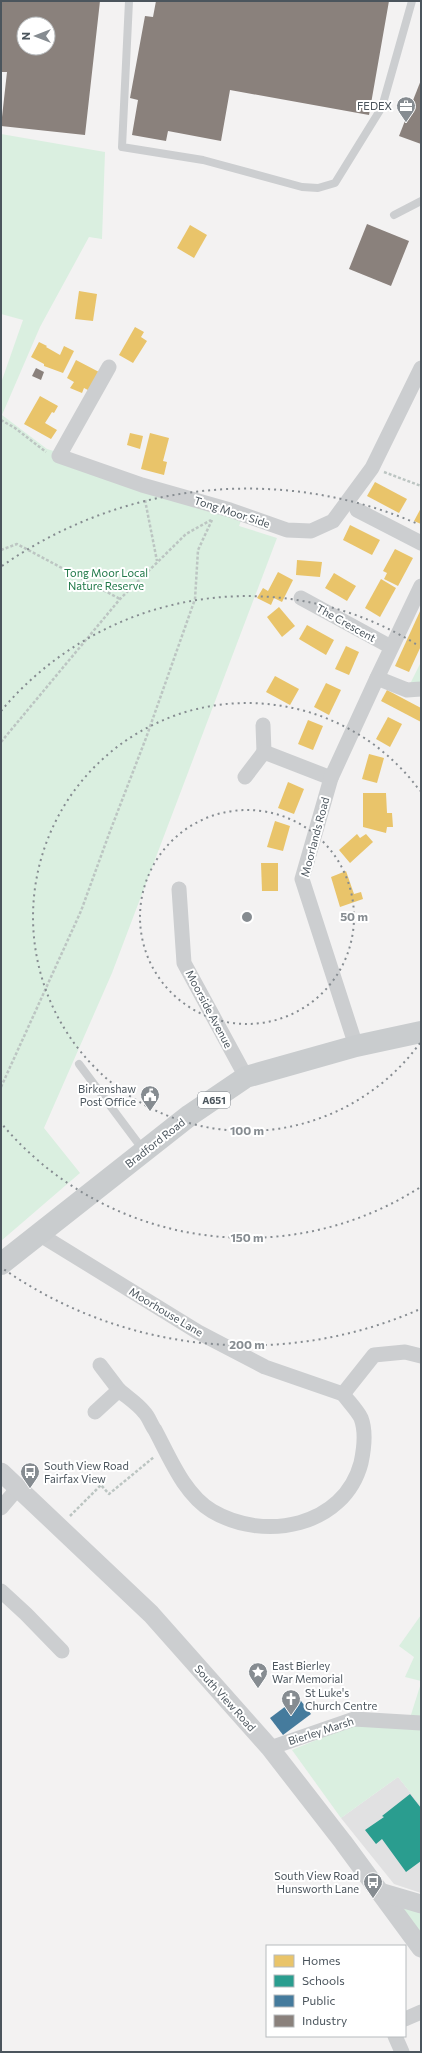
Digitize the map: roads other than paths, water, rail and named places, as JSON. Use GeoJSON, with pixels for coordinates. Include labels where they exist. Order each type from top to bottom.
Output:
{"type":"FeatureCollection","features":[{"type":"Feature","properties":{"kind":"main road","name":"Bradford Road"},"geometry":{"type":"LineString","coordinates":[[1,1264],[190,1115],[246,1077],[356,1046],[421,1032]]}},
{"type":"Feature","properties":{"kind":"street","name":"Tong Moor Side"},"geometry":{"type":"LineString","coordinates":[[109,367],[59,456],[142,485],[230,510],[287,530],[311,531],[333,521],[372,468],[421,368]]}},
{"type":"Feature","properties":{"kind":"street"},"geometry":{"type":"LineString","coordinates":[[356,510],[421,543]]}},
{"type":"Feature","properties":{"kind":"street","name":"Moorlands Road"},"geometry":{"type":"LineString","coordinates":[[356,1046],[302,879],[331,778],[376,678],[421,586]]}},
{"type":"Feature","properties":{"kind":"street","name":"The Crescent"},"geometry":{"type":"LineString","coordinates":[[301,598],[391,647]]}},
{"type":"Feature","properties":{"kind":"street"},"geometry":{"type":"LineString","coordinates":[[376,678],[407,690],[421,689]]}},
{"type":"Feature","properties":{"kind":"street"},"geometry":{"type":"LineString","coordinates":[[245,777],[264,752],[263,725]]}},
{"type":"Feature","properties":{"kind":"street"},"geometry":{"type":"LineString","coordinates":[[264,752],[331,778]]}},
{"type":"Feature","properties":{"kind":"street","name":"Moorside Avenue"},"geometry":{"type":"LineString","coordinates":[[179,889],[184,963],[246,1077]]}},
{"type":"Feature","properties":{"kind":"street","name":"Moorhouse Lane"},"geometry":{"type":"LineString","coordinates":[[39,1234],[204,1335],[265,1367],[343,1394]]}},
{"type":"Feature","properties":{"kind":"street"},"geometry":{"type":"LineString","coordinates":[[100,1365],[119,1390],[144,1412],[191,1493],[212,1511],[238,1522],[264,1527],[298,1524],[326,1512],[346,1494],[358,1474],[364,1449],[361,1418],[343,1394],[374,1355],[405,1352],[421,1356]]}},
{"type":"Feature","properties":{"kind":"street"},"geometry":{"type":"LineString","coordinates":[[95,1412],[119,1390]]}},
{"type":"Feature","properties":{"kind":"street","name":"South View Road"},"geometry":{"type":"LineString","coordinates":[[1,1472],[151,1614],[270,1748],[343,1842],[421,1948]]}},
{"type":"Feature","properties":{"kind":"street"},"geometry":{"type":"LineString","coordinates":[[1,1508],[18,1488]]}},
{"type":"Feature","properties":{"kind":"street"},"geometry":{"type":"LineString","coordinates":[[1,1592],[26,1614],[62,1651]]}},
{"type":"Feature","properties":{"kind":"street","name":"Bierley Marsh"},"geometry":{"type":"LineString","coordinates":[[270,1748],[354,1719],[421,1723]]}},
{"type":"Feature","properties":{"kind":"street"},"geometry":{"type":"LineString","coordinates":[[380,1892],[421,1904]]}},
{"type":"Feature","properties":{"kind":"street"},"geometry":{"type":"LineString","coordinates":[[406,2019],[421,2012]]}},
{"type":"Feature","properties":{"kind":"street"},"geometry":{"type":"LineString","coordinates":[[395,2037],[402,2052]]}},
{"type":"Feature","properties":{"kind":"lane"},"geometry":{"type":"LineString","coordinates":[[129,1],[122,148],[203,160],[302,187],[318,188],[335,183],[382,107],[412,1]]}},
{"type":"Feature","properties":{"kind":"lane"},"geometry":{"type":"LineString","coordinates":[[394,215],[421,201]]}},
{"type":"Feature","properties":{"kind":"lane"},"geometry":{"type":"LineString","coordinates":[[79,1064],[144,1152]]}},
{"type":"Feature","properties":{"kind":"place","name":"FEDEX"},"geometry":{"type":"Point","coordinates":[406,123]}},
{"type":"Feature","properties":{"kind":"place","name":"Birkenshaw Post Office"},"geometry":{"type":"Point","coordinates":[150,1112]}},
{"type":"Feature","properties":{"kind":"place","name":"South View Road Fairfax View"},"geometry":{"type":"Point","coordinates":[30,1489]}},
{"type":"Feature","properties":{"kind":"place","name":"East Bierley War Memorial"},"geometry":{"type":"Point","coordinates":[258,1689]}},
{"type":"Feature","properties":{"kind":"place","name":"St Luke's Church Centre"},"geometry":{"type":"Point","coordinates":[291,1716]}},
{"type":"Feature","properties":{"kind":"place","name":"South View Road Hunsworth Lane"},"geometry":{"type":"Point","coordinates":[373,1899]}},
{"type":"Feature","properties":{"kind":"park label","name":"Tong Moor Local Nature Reserve"},"geometry":{"type":"Point","coordinates":[106,579]}}]}
